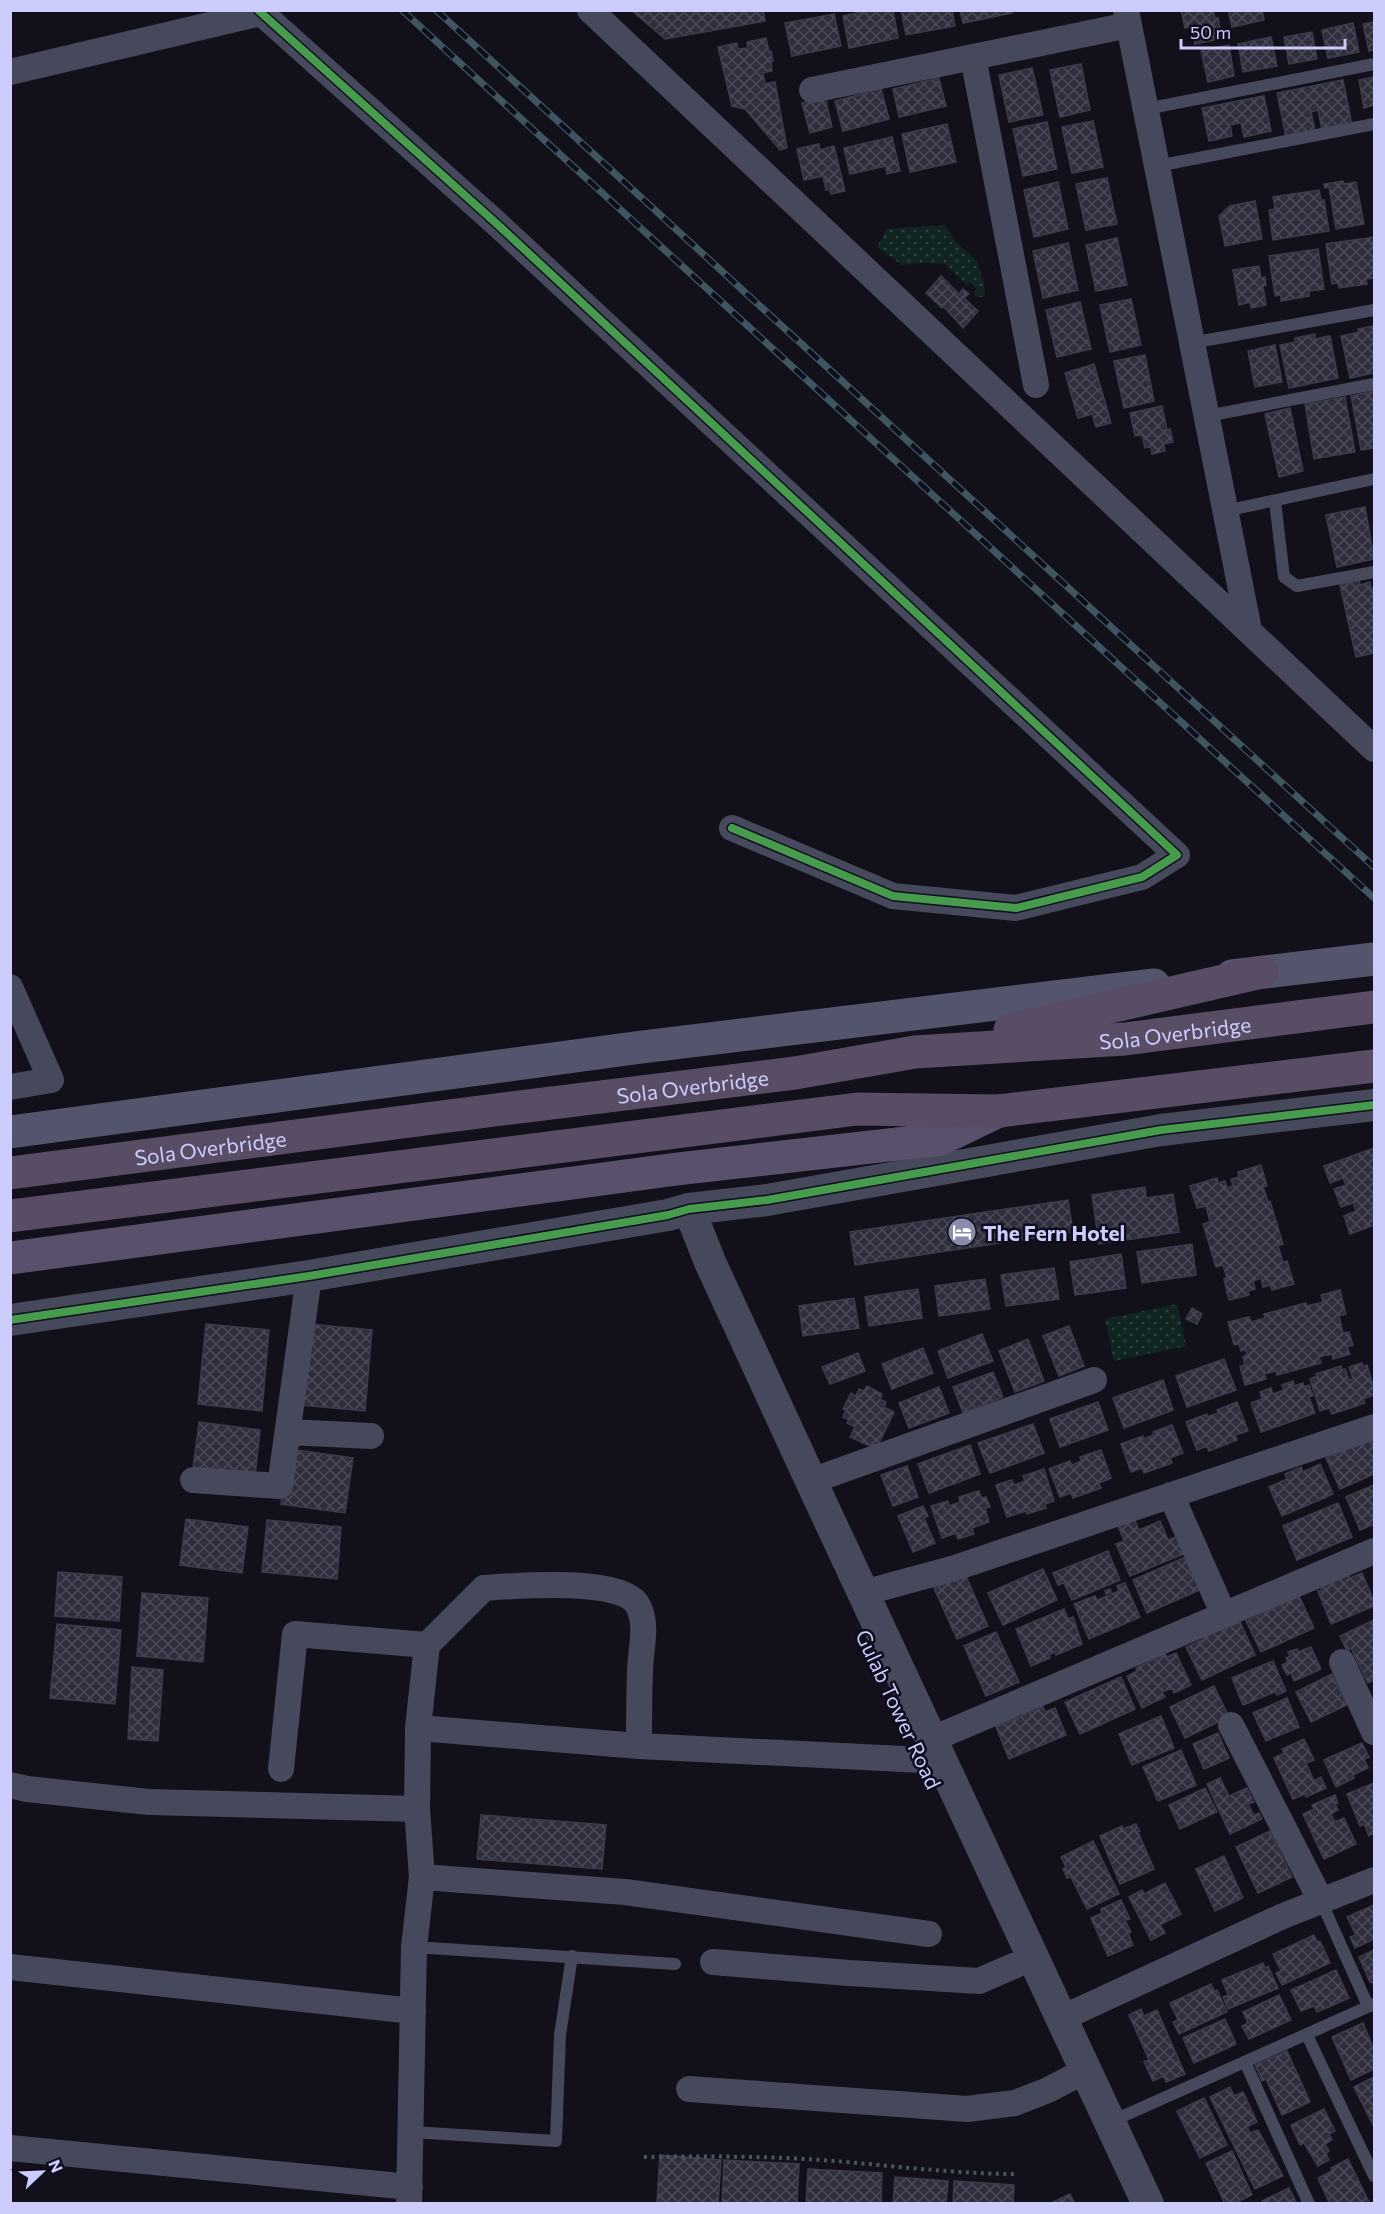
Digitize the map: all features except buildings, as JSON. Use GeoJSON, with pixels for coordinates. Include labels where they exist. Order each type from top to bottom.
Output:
{"type":"FeatureCollection","features":[{"type":"Feature","properties":{"kind":"highway"},"geometry":{"type":"LineString","coordinates":[[915,1052],[1262,972]]}},
{"type":"Feature","properties":{"kind":"highway","name":"Sola Overbridge"},"geometry":{"type":"LineString","coordinates":[[10,1173],[795,1073],[915,1052],[1125,1039],[1374,1006]]}},
{"type":"Feature","properties":{"kind":"highway","name":"Sola Overbridge"},"geometry":{"type":"LineString","coordinates":[[10,1216],[857,1109],[999,1111],[1374,1066]]}},
{"type":"Feature","properties":{"kind":"main road"},"geometry":{"type":"LineString","coordinates":[[10,1132],[642,1047],[1374,959]]}},
{"type":"Feature","properties":{"kind":"main road"},"geometry":{"type":"LineString","coordinates":[[10,1258],[677,1169],[941,1139],[999,1111]]}},
{"type":"Feature","properties":{"kind":"street"},"geometry":{"type":"LineString","coordinates":[[590,10],[1374,749]]}},
{"type":"Feature","properties":{"kind":"street"},"geometry":{"type":"LineString","coordinates":[[10,72],[260,12],[497,224],[1177,855],[1142,877],[1016,908],[893,896],[732,828]]}},
{"type":"Feature","properties":{"kind":"street"},"geometry":{"type":"LineString","coordinates":[[812,90],[973,57],[1128,18],[1249,630]]}},
{"type":"Feature","properties":{"kind":"street"},"geometry":{"type":"LineString","coordinates":[[973,57],[1036,385]]}},
{"type":"Feature","properties":{"kind":"street"},"geometry":{"type":"LineString","coordinates":[[10,987],[51,1080],[10,1087]]}},
{"type":"Feature","properties":{"kind":"street"},"geometry":{"type":"LineString","coordinates":[[10,1320],[309,1276],[678,1212],[767,1200],[1161,1130],[1374,1105]]}},
{"type":"Feature","properties":{"kind":"street"},"geometry":{"type":"LineString","coordinates":[[678,1212],[710,1262],[863,1593],[927,1750],[1062,2019],[1148,2204]]}},
{"type":"Feature","properties":{"kind":"street","name":"Gulab Tower Road"},"geometry":{"type":"LineString","coordinates":[[678,1212],[696,1269],[927,1750],[990,1914],[1130,2204]]}},
{"type":"Feature","properties":{"kind":"street"},"geometry":{"type":"LineString","coordinates":[[193,1480],[280,1486],[309,1276]]}},
{"type":"Feature","properties":{"kind":"street"},"geometry":{"type":"LineString","coordinates":[[811,1481],[1094,1380]]}},
{"type":"Feature","properties":{"kind":"street"},"geometry":{"type":"LineString","coordinates":[[863,1593],[955,1568],[1374,1427]]}},
{"type":"Feature","properties":{"kind":"street"},"geometry":{"type":"LineString","coordinates":[[288,1432],[370,1436]]}},
{"type":"Feature","properties":{"kind":"street"},"geometry":{"type":"LineString","coordinates":[[1171,1495],[1224,1615]]}},
{"type":"Feature","properties":{"kind":"street"},"geometry":{"type":"LineString","coordinates":[[418,1728],[639,1746],[927,1750],[1224,1615],[1374,1551]]}},
{"type":"Feature","properties":{"kind":"street"},"geometry":{"type":"LineString","coordinates":[[10,2148],[410,2195],[414,1947],[422,1877],[417,1809],[418,1728],[427,1645],[484,1588],[533,1584],[588,1586],[629,1596],[636,1603],[640,1613],[643,1633],[639,1746]]}},
{"type":"Feature","properties":{"kind":"street"},"geometry":{"type":"LineString","coordinates":[[281,1769],[295,1625],[427,1645]]}},
{"type":"Feature","properties":{"kind":"street"},"geometry":{"type":"LineString","coordinates":[[1341,1662],[1374,1732]]}},
{"type":"Feature","properties":{"kind":"street"},"geometry":{"type":"LineString","coordinates":[[1231,1725],[1321,1901]]}},
{"type":"Feature","properties":{"kind":"street"},"geometry":{"type":"LineString","coordinates":[[10,1785],[27,1789],[149,1802],[417,1809]]}},
{"type":"Feature","properties":{"kind":"street"},"geometry":{"type":"LineString","coordinates":[[422,1877],[625,1892],[929,1934]]}},
{"type":"Feature","properties":{"kind":"street"},"geometry":{"type":"LineString","coordinates":[[1062,2019],[1283,1916],[1374,1880]]}},
{"type":"Feature","properties":{"kind":"street"},"geometry":{"type":"LineString","coordinates":[[713,1962],[979,1981],[1016,1965]]}},
{"type":"Feature","properties":{"kind":"street"},"geometry":{"type":"LineString","coordinates":[[10,1967],[413,2011]]}},
{"type":"Feature","properties":{"kind":"street"},"geometry":{"type":"LineString","coordinates":[[689,2089],[967,2109],[1015,2103],[1071,2078]]}},
{"type":"Feature","properties":{"kind":"lane"},"geometry":{"type":"LineString","coordinates":[[1146,109],[1374,64]]}},
{"type":"Feature","properties":{"kind":"lane"},"geometry":{"type":"LineString","coordinates":[[1157,166],[1374,124]]}},
{"type":"Feature","properties":{"kind":"lane"},"geometry":{"type":"LineString","coordinates":[[1191,343],[1374,309]]}},
{"type":"Feature","properties":{"kind":"lane"},"geometry":{"type":"LineString","coordinates":[[1207,416],[1374,384]]}},
{"type":"Feature","properties":{"kind":"lane"},"geometry":{"type":"LineString","coordinates":[[1225,511],[1374,479]]}},
{"type":"Feature","properties":{"kind":"lane"},"geometry":{"type":"LineString","coordinates":[[1275,501],[1284,577],[1297,586],[1374,572]]}},
{"type":"Feature","properties":{"kind":"lane"},"geometry":{"type":"LineString","coordinates":[[1110,2122],[1371,2005],[1321,1901]]}},
{"type":"Feature","properties":{"kind":"lane"},"geometry":{"type":"LineString","coordinates":[[414,1947],[675,1964]]}},
{"type":"Feature","properties":{"kind":"lane"},"geometry":{"type":"LineString","coordinates":[[412,2132],[556,2141],[560,2035],[572,1956]]}},
{"type":"Feature","properties":{"kind":"lane"},"geometry":{"type":"LineString","coordinates":[[1307,2035],[1374,2176]]}},
{"type":"Feature","properties":{"kind":"lane"},"geometry":{"type":"LineString","coordinates":[[1245,2062],[1309,2204]]}},
{"type":"Feature","properties":{"kind":"path"},"geometry":{"type":"LineString","coordinates":[[644,2157],[725,2156],[821,2160],[968,2174],[1018,2174]]}},
{"type":"Feature","properties":{"kind":"green space"},"geometry":{"type":"Polygon","coordinates":[[[944,225],[958,244],[976,260],[984,282],[985,296],[978,298],[974,294],[977,289],[970,282],[966,285],[945,264],[902,265],[877,247],[887,229],[944,225]]]}},
{"type":"Feature","properties":{"kind":"green space"},"geometry":{"type":"Polygon","coordinates":[[[1177,1304],[1186,1346],[1114,1361],[1105,1319],[1177,1304]]]}},
{"type":"Feature","properties":{"kind":"railway"},"geometry":{"type":"LineString","coordinates":[[402,10],[1374,898]]}},
{"type":"Feature","properties":{"kind":"railway"},"geometry":{"type":"LineString","coordinates":[[436,10],[1374,867]]}},
{"type":"Feature","properties":{"kind":"cycle path"},"geometry":{"type":"LineString","coordinates":[[258,10],[497,224],[1177,855],[1142,877],[1016,908],[893,896],[732,828]]}},
{"type":"Feature","properties":{"kind":"cycle path"},"geometry":{"type":"LineString","coordinates":[[10,1320],[309,1276],[668,1215],[689,1209],[767,1200],[1161,1130],[1374,1105]]}},
{"type":"Feature","properties":{"kind":"place","name":"The Fern Hotel"},"geometry":{"type":"Point","coordinates":[962,1232]}}]}
